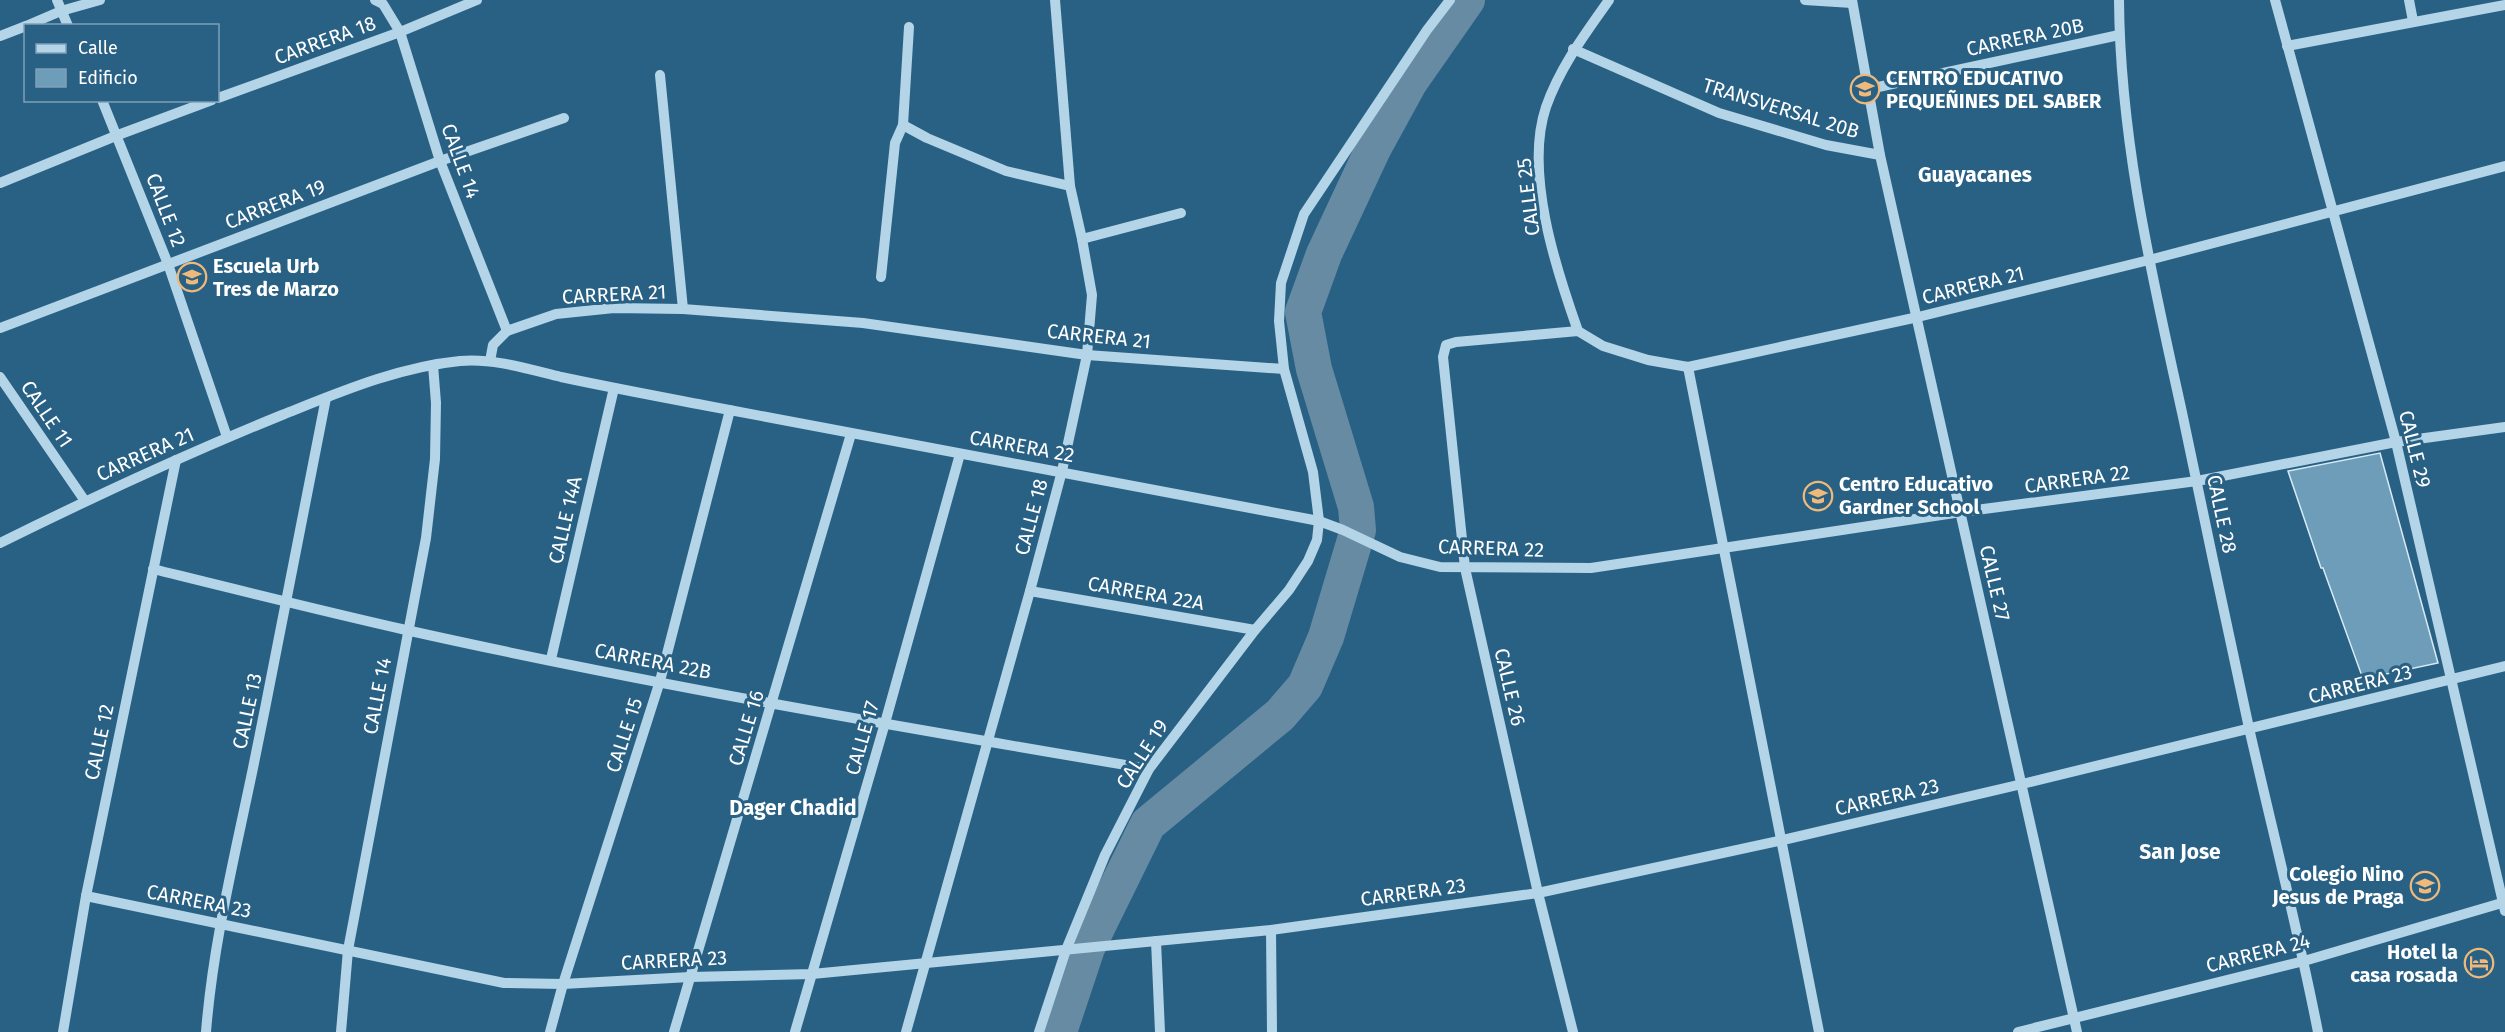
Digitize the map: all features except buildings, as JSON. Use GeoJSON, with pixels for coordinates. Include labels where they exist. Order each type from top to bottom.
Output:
{"type":"FeatureCollection","features":[{"type":"Feature","properties":{"kind":"street"},"geometry":{"type":"LineString","coordinates":[[57,0],[67,24]]}},
{"type":"Feature","properties":{"kind":"street"},"geometry":{"type":"LineString","coordinates":[[31,24],[61,11],[100,0]]}},
{"type":"Feature","properties":{"kind":"street","name":"CARRERA 18"},"geometry":{"type":"LineString","coordinates":[[219,98],[400,32],[477,0]]}},
{"type":"Feature","properties":{"kind":"street","name":"CALLE 18"},"geometry":{"type":"LineString","coordinates":[[906,1032],[1030,591],[1062,471],[1087,354],[1092,295],[1083,239],[1070,186],[1055,0]]}},
{"type":"Feature","properties":{"kind":"street","name":"CALLE 19"},"geometry":{"type":"LineString","coordinates":[[1039,1032],[1066,950],[1105,855],[1149,769],[1255,630],[1289,590],[1308,561],[1317,540],[1319,521],[1313,472],[1284,369],[1279,321],[1281,283],[1304,214],[1427,30],[1450,0]]}},
{"type":"Feature","properties":{"kind":"street","name":"CALLE 25"},"geometry":{"type":"LineString","coordinates":[[1578,331],[1563,288],[1546,222],[1538,157],[1546,108],[1573,49],[1609,0]]}},
{"type":"Feature","properties":{"kind":"street"},"geometry":{"type":"LineString","coordinates":[[1805,0],[1852,2]]}},
{"type":"Feature","properties":{"kind":"street","name":"CALLE 28"},"geometry":{"type":"LineString","coordinates":[[2119,0],[2119,35],[2129,149],[2149,260],[2318,1032]]}},
{"type":"Feature","properties":{"kind":"street","name":"CALLE 29"},"geometry":{"type":"LineString","coordinates":[[2274,0],[2396,442],[2504,905]]}},
{"type":"Feature","properties":{"kind":"street"},"geometry":{"type":"LineString","coordinates":[[2409,0],[2413,21]]}},
{"type":"Feature","properties":{"kind":"street","name":"CALLE 14"},"geometry":{"type":"LineString","coordinates":[[379,2],[400,32],[440,161],[507,331]]}},
{"type":"Feature","properties":{"kind":"street","name":"CALLE 27"},"geometry":{"type":"LineString","coordinates":[[1852,2],[1880,155],[2077,1032]]}},
{"type":"Feature","properties":{"kind":"street"},"geometry":{"type":"LineString","coordinates":[[2287,45],[2505,5]]}},
{"type":"Feature","properties":{"kind":"street"},"geometry":{"type":"LineString","coordinates":[[0,36],[24,27]]}},
{"type":"Feature","properties":{"kind":"street"},"geometry":{"type":"LineString","coordinates":[[881,277],[896,143],[903,125],[909,27]]}},
{"type":"Feature","properties":{"kind":"street","name":"CARRERA 20B"},"geometry":{"type":"LineString","coordinates":[[1869,89],[2119,35]]}},
{"type":"Feature","properties":{"kind":"street","name":"TRANSVERSAL 20B"},"geometry":{"type":"LineString","coordinates":[[1573,49],[1719,112],[1826,145],[1880,155]]}},
{"type":"Feature","properties":{"kind":"street"},"geometry":{"type":"LineString","coordinates":[[660,75],[683,309]]}},
{"type":"Feature","properties":{"kind":"street","name":"CALLE 12"},"geometry":{"type":"LineString","coordinates":[[103,102],[168,264],[227,437]]}},
{"type":"Feature","properties":{"kind":"street"},"geometry":{"type":"LineString","coordinates":[[0,183],[207,102]]}},
{"type":"Feature","properties":{"kind":"street","name":"CARRERA 19"},"geometry":{"type":"LineString","coordinates":[[0,328],[440,161],[564,118]]}},
{"type":"Feature","properties":{"kind":"street"},"geometry":{"type":"LineString","coordinates":[[903,125],[927,138],[1006,171],[1070,186]]}},
{"type":"Feature","properties":{"kind":"street","name":"CARRERA 21"},"geometry":{"type":"LineString","coordinates":[[1578,331],[1604,346],[1648,360],[1688,367],[1918,317],[2149,260],[2505,166]]}},
{"type":"Feature","properties":{"kind":"street"},"geometry":{"type":"LineString","coordinates":[[1083,239],[1181,213]]}},
{"type":"Feature","properties":{"kind":"street","name":"CARRERA 21"},"geometry":{"type":"LineString","coordinates":[[507,331],[556,314],[614,308],[683,309],[863,322],[1087,354],[1284,369]]}},
{"type":"Feature","properties":{"kind":"street"},"geometry":{"type":"LineString","coordinates":[[490,361],[494,345],[507,331]]}},
{"type":"Feature","properties":{"kind":"street","name":"CALLE 26"},"geometry":{"type":"LineString","coordinates":[[1573,1032],[1465,568],[1443,357],[1446,345],[1456,342],[1578,331]]}},
{"type":"Feature","properties":{"kind":"street","name":"CARRERA 21"},"geometry":{"type":"LineString","coordinates":[[0,543],[85,501],[227,437],[378,378],[433,365],[464,361],[490,361]]}},
{"type":"Feature","properties":{"kind":"street","name":"CARRERA 22"},"geometry":{"type":"LineString","coordinates":[[490,361],[614,388],[851,434],[1062,471],[1319,521],[1400,557],[1440,567],[1465,568],[1591,568],[1961,512],[2197,481],[2396,442],[2505,427]]}},
{"type":"Feature","properties":{"kind":"street","name":"CALLE 14"},"geometry":{"type":"LineString","coordinates":[[341,1032],[348,950],[426,538],[435,459],[436,403],[433,365]]}},
{"type":"Feature","properties":{"kind":"street"},"geometry":{"type":"LineString","coordinates":[[1688,367],[1819,1032]]}},
{"type":"Feature","properties":{"kind":"street","name":"CALLE 11"},"geometry":{"type":"LineString","coordinates":[[0,377],[85,501]]}},
{"type":"Feature","properties":{"kind":"street","name":"CALLE 14A"},"geometry":{"type":"LineString","coordinates":[[551,659],[614,388]]}},
{"type":"Feature","properties":{"kind":"street","name":"CALLE 13"},"geometry":{"type":"LineString","coordinates":[[206,1032],[221,923],[326,398]]}},
{"type":"Feature","properties":{"kind":"street","name":"CALLE 15"},"geometry":{"type":"LineString","coordinates":[[550,1032],[563,984],[660,681],[730,410]]}},
{"type":"Feature","properties":{"kind":"street","name":"CALLE 16"},"geometry":{"type":"LineString","coordinates":[[674,1032],[851,434]]}},
{"type":"Feature","properties":{"kind":"street","name":"CALLE 17"},"geometry":{"type":"LineString","coordinates":[[795,1032],[960,454]]}},
{"type":"Feature","properties":{"kind":"street","name":"CALLE 12"},"geometry":{"type":"LineString","coordinates":[[63,1032],[86,896],[176,460]]}},
{"type":"Feature","properties":{"kind":"street","name":"CARRERA 22B"},"geometry":{"type":"LineString","coordinates":[[153,569],[408,630],[660,681],[986,742],[1149,769]]}},
{"type":"Feature","properties":{"kind":"street","name":"CARRERA 22A"},"geometry":{"type":"LineString","coordinates":[[1030,591],[1255,630]]}},
{"type":"Feature","properties":{"kind":"street","name":"CARRERA 23"},"geometry":{"type":"LineString","coordinates":[[86,896],[504,983],[563,984],[690,976],[813,974],[1066,950],[1271,930],[1539,893],[1783,840],[2022,784],[2505,666]]}},
{"type":"Feature","properties":{"kind":"street","name":"CARRERA 24"},"geometry":{"type":"LineString","coordinates":[[2019,1032],[2304,961],[2504,905]]}},
{"type":"Feature","properties":{"kind":"street"},"geometry":{"type":"LineString","coordinates":[[1271,930],[1272,1032]]}},
{"type":"Feature","properties":{"kind":"street"},"geometry":{"type":"LineString","coordinates":[[1156,941],[1160,1032]]}},
{"type":"Feature","properties":{"kind":"waterway"},"geometry":{"type":"LineString","coordinates":[[1059,1032],[1087,948],[1148,824],[1280,715],[1305,686],[1326,637],[1358,530],[1356,507],[1314,369],[1303,312],[1324,254],[1374,147],[1409,83],[1467,0]]}},
{"type":"Feature","properties":{"kind":"place","name":"CENTRO EDUCATIVO PEQUEÑINES DEL SABER"},"geometry":{"type":"Point","coordinates":[1865,89]}},
{"type":"Feature","properties":{"kind":"place","name":"Escuela Urb Tres de Marzo"},"geometry":{"type":"Point","coordinates":[192,277]}},
{"type":"Feature","properties":{"kind":"place","name":"Centro Educativo Gardner School"},"geometry":{"type":"Point","coordinates":[1818,496]}},
{"type":"Feature","properties":{"kind":"place","name":"Colegio Nino Jesus de Praga"},"geometry":{"type":"Point","coordinates":[2425,886]}},
{"type":"Feature","properties":{"kind":"place","name":"Hotel la casa rosada"},"geometry":{"type":"Point","coordinates":[2479,963]}},
{"type":"Feature","properties":{"kind":"district","name":"Guayacanes"},"geometry":{"type":"Point","coordinates":[1975,175]}},
{"type":"Feature","properties":{"kind":"district","name":"Dager Chadid"},"geometry":{"type":"Point","coordinates":[793,808]}},
{"type":"Feature","properties":{"kind":"district","name":"San Jose"},"geometry":{"type":"Point","coordinates":[2180,852]}}]}
